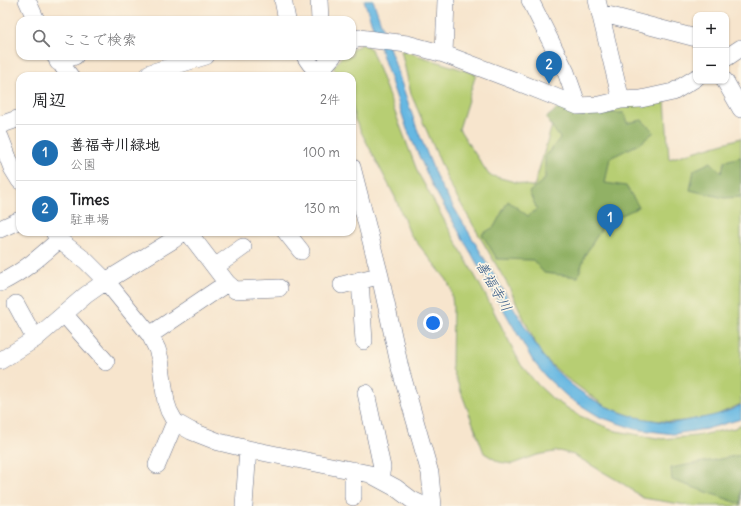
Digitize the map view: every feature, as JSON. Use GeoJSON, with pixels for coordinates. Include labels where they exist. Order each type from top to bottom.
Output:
{"type":"FeatureCollection","features":[{"type":"Feature","properties":{"kind":"street"},"geometry":{"type":"LineString","coordinates":[[27,0],[34,16]]}},
{"type":"Feature","properties":{"kind":"street"},"geometry":{"type":"LineString","coordinates":[[283,0],[286,16]]}},
{"type":"Feature","properties":{"kind":"street"},"geometry":{"type":"LineString","coordinates":[[319,0],[320,16]]}},
{"type":"Feature","properties":{"kind":"street"},"geometry":{"type":"LineString","coordinates":[[444,54],[446,0]]}},
{"type":"Feature","properties":{"kind":"street"},"geometry":{"type":"LineString","coordinates":[[530,0],[566,72],[578,106]]}},
{"type":"Feature","properties":{"kind":"street"},"geometry":{"type":"LineString","coordinates":[[598,6],[621,100]]}},
{"type":"Feature","properties":{"kind":"street"},"geometry":{"type":"LineString","coordinates":[[598,6],[693,37]]}},
{"type":"Feature","properties":{"kind":"street"},"geometry":{"type":"LineString","coordinates":[[359,40],[407,44],[444,54],[578,106],[600,105],[621,100],[641,99],[673,92],[693,80]]}},
{"type":"Feature","properties":{"kind":"street"},"geometry":{"type":"LineString","coordinates":[[58,60],[67,72]]}},
{"type":"Feature","properties":{"kind":"street"},"geometry":{"type":"LineString","coordinates":[[153,72],[193,60]]}},
{"type":"Feature","properties":{"kind":"street"},"geometry":{"type":"LineString","coordinates":[[307,60],[311,66],[325,67]]}},
{"type":"Feature","properties":{"kind":"street"},"geometry":{"type":"LineString","coordinates":[[727,84],[741,109]]}},
{"type":"Feature","properties":{"kind":"street"},"geometry":{"type":"LineString","coordinates":[[0,125],[16,119]]}},
{"type":"Feature","properties":{"kind":"street"},"geometry":{"type":"LineString","coordinates":[[0,137],[16,174]]}},
{"type":"Feature","properties":{"kind":"street"},"geometry":{"type":"LineString","coordinates":[[356,183],[380,276],[400,368],[430,473],[433,506]]}},
{"type":"Feature","properties":{"kind":"street"},"geometry":{"type":"LineString","coordinates":[[0,229],[16,222]]}},
{"type":"Feature","properties":{"kind":"street"},"geometry":{"type":"LineString","coordinates":[[0,283],[14,277],[36,260],[57,236],[86,261],[106,281],[150,335],[160,359],[168,411],[175,422],[191,431],[219,442],[370,474],[396,488],[412,500],[425,506]]}},
{"type":"Feature","properties":{"kind":"street"},"geometry":{"type":"LineString","coordinates":[[0,361],[35,339],[86,295],[178,236]]}},
{"type":"Feature","properties":{"kind":"street"},"geometry":{"type":"LineString","coordinates":[[191,236],[227,283],[235,290],[279,288]]}},
{"type":"Feature","properties":{"kind":"street"},"geometry":{"type":"LineString","coordinates":[[289,236],[301,252]]}},
{"type":"Feature","properties":{"kind":"street"},"geometry":{"type":"LineString","coordinates":[[215,267],[243,247]]}},
{"type":"Feature","properties":{"kind":"street"},"geometry":{"type":"LineString","coordinates":[[342,285],[380,276]]}},
{"type":"Feature","properties":{"kind":"street"},"geometry":{"type":"LineString","coordinates":[[360,280],[364,341]]}},
{"type":"Feature","properties":{"kind":"street"},"geometry":{"type":"LineString","coordinates":[[150,335],[227,283]]}},
{"type":"Feature","properties":{"kind":"street"},"geometry":{"type":"LineString","coordinates":[[16,304],[35,339]]}},
{"type":"Feature","properties":{"kind":"street"},"geometry":{"type":"LineString","coordinates":[[64,314],[106,362]]}},
{"type":"Feature","properties":{"kind":"street"},"geometry":{"type":"LineString","coordinates":[[364,403],[382,467],[380,479]]}},
{"type":"Feature","properties":{"kind":"street"},"geometry":{"type":"LineString","coordinates":[[157,465],[175,422]]}},
{"type":"Feature","properties":{"kind":"street"},"geometry":{"type":"LineString","coordinates":[[244,506],[248,449]]}},
{"type":"Feature","properties":{"kind":"street"},"geometry":{"type":"LineString","coordinates":[[353,470],[353,497]]}},
{"type":"Feature","properties":{"kind":"green space"},"geometry":{"type":"Polygon","coordinates":[[[363,44],[371,49],[418,173],[485,294],[521,365],[538,385],[553,399],[580,416],[616,431],[662,439],[696,436],[735,428],[741,424],[741,506],[692,506],[643,498],[622,483],[574,455],[559,451],[537,455],[512,464],[499,462],[484,453],[452,368],[453,306],[451,289],[447,280],[410,234],[395,197],[356,122],[356,72],[337,72],[333,68],[339,60],[356,60],[356,47],[363,44]]]}},
{"type":"Feature","properties":{"kind":"green space"},"geometry":{"type":"Polygon","coordinates":[[[401,50],[476,74],[459,129],[489,175],[534,187],[557,108],[575,110],[665,100],[669,159],[741,138],[741,404],[712,417],[674,422],[639,419],[605,406],[565,377],[541,355],[509,287],[450,185],[411,94],[401,50]]]}},
{"type":"Feature","properties":{"kind":"green space"},"geometry":{"type":"Polygon","coordinates":[[[562,105],[582,116],[596,112],[624,113],[627,123],[642,120],[654,132],[641,143],[610,158],[605,183],[626,186],[639,207],[605,223],[585,255],[578,277],[544,273],[533,260],[497,259],[482,234],[494,227],[508,201],[528,216],[537,209],[529,192],[545,179],[545,157],[560,138],[546,118],[562,105]]]}},
{"type":"Feature","properties":{"kind":"green space"},"geometry":{"type":"Polygon","coordinates":[[[741,157],[741,197],[724,198],[690,190],[694,170],[711,162],[721,173],[725,161],[741,157]]]}},
{"type":"Feature","properties":{"kind":"green space"},"geometry":{"type":"Polygon","coordinates":[[[741,455],[741,504],[672,480],[671,468],[741,455]]]}},
{"type":"Feature","properties":{"kind":"water","name":"善福寺川"},"geometry":{"type":"Polygon","coordinates":[[[364,0],[373,0],[416,126],[438,181],[542,355],[553,368],[591,398],[605,406],[636,417],[673,423],[707,417],[741,405],[741,419],[706,429],[673,434],[635,429],[600,417],[569,398],[546,377],[533,361],[432,185],[407,129],[364,0]]]}},
{"type":"Feature","properties":{"kind":"place","name":"Times"},"geometry":{"type":"Point","coordinates":[549,84]}},
{"type":"Feature","properties":{"kind":"place","name":"善福寺川緑地"},"geometry":{"type":"Point","coordinates":[610,237]}}]}
